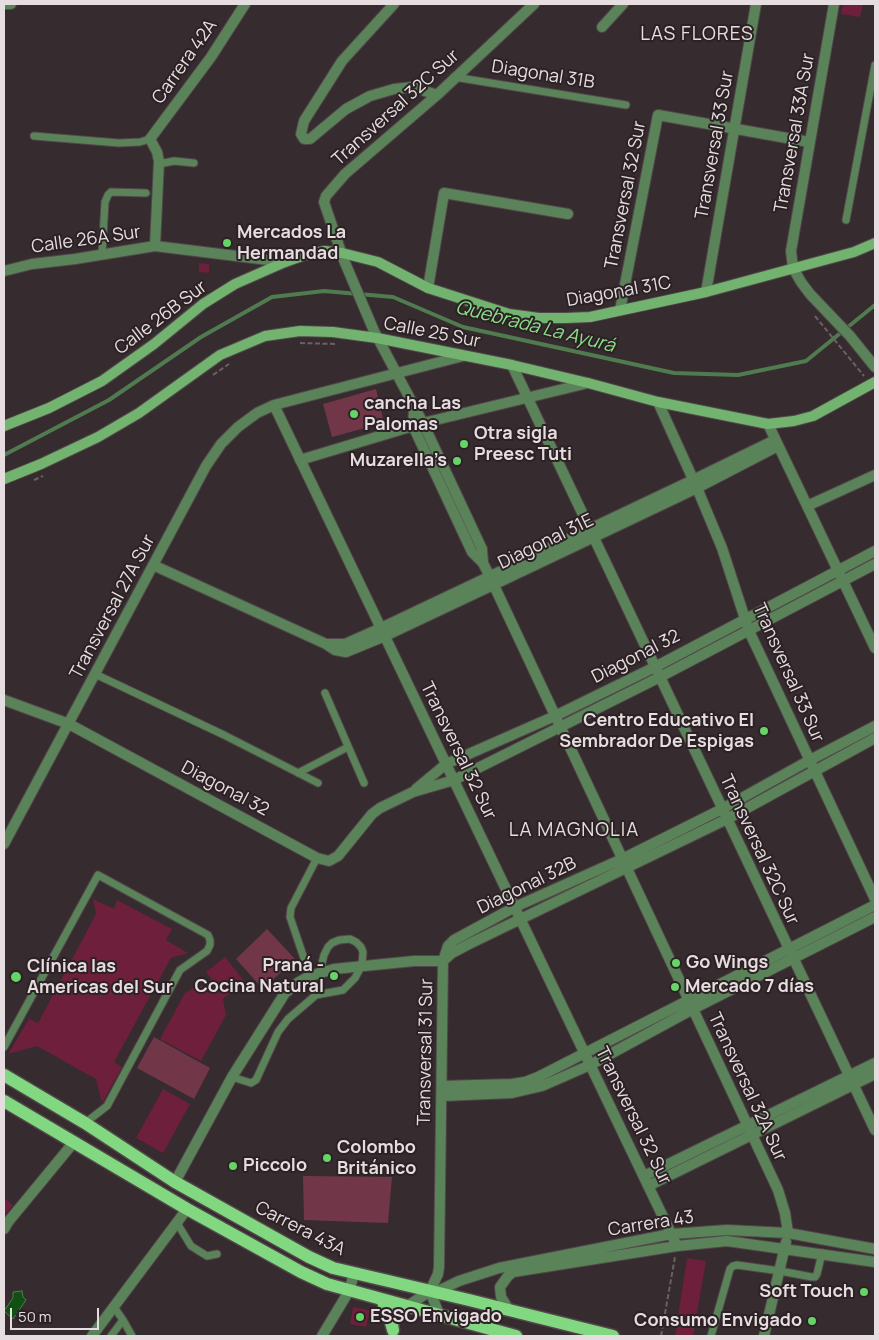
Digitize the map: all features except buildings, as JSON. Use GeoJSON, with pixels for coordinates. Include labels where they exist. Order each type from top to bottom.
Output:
{"type":"FeatureCollection","features":[{"type":"Feature","properties":{"kind":"main road","name":"Diagonal 31C"},"geometry":{"type":"LineString","coordinates":[[342,253],[378,262],[428,288],[509,314],[539,318],[566,318],[590,316],[706,292],[854,252],[875,243]]}},
{"type":"Feature","properties":{"kind":"main road","name":"Calle 26B Sur"},"geometry":{"type":"LineString","coordinates":[[4,426],[49,408],[102,381],[154,344],[203,304],[235,284],[285,262],[325,251],[342,253]]}},
{"type":"Feature","properties":{"kind":"main road","name":"Calle 25 Sur"},"geometry":{"type":"LineString","coordinates":[[4,479],[98,437],[139,413],[220,355],[265,336],[300,331],[378,338],[512,365],[658,402],[750,422],[768,424],[794,421],[813,416],[875,382]]}},
{"type":"Feature","properties":{"kind":"main road","name":"Carrera 43A"},"geometry":{"type":"LineString","coordinates":[[4,1075],[85,1123],[175,1182],[309,1257],[333,1268],[613,1336]]}},
{"type":"Feature","properties":{"kind":"main road","name":"Carrera 43A"},"geometry":{"type":"LineString","coordinates":[[4,1101],[187,1209],[301,1272],[327,1284],[439,1314],[484,1332],[516,1336]]}},
{"type":"Feature","properties":{"kind":"main road"},"geometry":{"type":"LineString","coordinates":[[382,1300],[390,1315],[393,1333]]}},
{"type":"Feature","properties":{"kind":"street"},"geometry":{"type":"LineString","coordinates":[[4,4],[11,4]]}},
{"type":"Feature","properties":{"kind":"street","name":"Carrera 42A"},"geometry":{"type":"LineString","coordinates":[[150,138],[211,57],[244,4]]}},
{"type":"Feature","properties":{"kind":"street"},"geometry":{"type":"LineString","coordinates":[[394,4],[342,61],[304,121],[301,134],[304,139],[310,139],[346,109],[370,96],[394,89],[413,87],[437,94]]}},
{"type":"Feature","properties":{"kind":"street","name":"Transversal 32C Sur"},"geometry":{"type":"LineString","coordinates":[[342,253],[326,210],[324,202],[326,196],[345,174],[437,94],[534,4]]}},
{"type":"Feature","properties":{"kind":"street"},"geometry":{"type":"LineString","coordinates":[[602,27],[623,4]]}},
{"type":"Feature","properties":{"kind":"street","name":"Transversal 33 Sur"},"geometry":{"type":"LineString","coordinates":[[706,292],[756,4]]}},
{"type":"Feature","properties":{"kind":"street","name":"Transversal 33A Sur"},"geometry":{"type":"LineString","coordinates":[[793,268],[790,251],[834,4]]}},
{"type":"Feature","properties":{"kind":"street","name":"Transversal 32 Sur"},"geometry":{"type":"LineString","coordinates":[[620,310],[658,115],[734,129]]}},
{"type":"Feature","properties":{"kind":"street"},"geometry":{"type":"LineString","coordinates":[[734,129],[809,142]]}},
{"type":"Feature","properties":{"kind":"street","name":"Calle 26A Sur"},"geometry":{"type":"LineString","coordinates":[[4,271],[32,264],[155,246],[158,164],[157,152],[150,138]]}},
{"type":"Feature","properties":{"kind":"street"},"geometry":{"type":"LineString","coordinates":[[428,288],[444,193],[568,214]]}},
{"type":"Feature","properties":{"kind":"street"},"geometry":{"type":"LineString","coordinates":[[155,246],[285,262]]}},
{"type":"Feature","properties":{"kind":"street","name":"Transversal 32A Sur"},"geometry":{"type":"LineString","coordinates":[[342,253],[372,326],[414,409],[418,425],[472,552],[483,563],[778,1190],[785,1213],[788,1233],[764,1336]]}},
{"type":"Feature","properties":{"kind":"street"},"geometry":{"type":"LineString","coordinates":[[793,268],[810,294],[850,336],[875,367]]}},
{"type":"Feature","properties":{"kind":"street"},"geometry":{"type":"LineString","coordinates":[[274,405],[395,372],[464,356]]}},
{"type":"Feature","properties":{"kind":"street","name":"Transversal 32C Sur"},"geometry":{"type":"LineString","coordinates":[[512,365],[875,1130]]}},
{"type":"Feature","properties":{"kind":"street"},"geometry":{"type":"LineString","coordinates":[[300,460],[418,425],[588,383]]}},
{"type":"Feature","properties":{"kind":"street","name":"Transversal 33 Sur"},"geometry":{"type":"LineString","coordinates":[[658,402],[722,548],[749,632],[875,899]]}},
{"type":"Feature","properties":{"kind":"street","name":"Transversal 32 Sur"},"geometry":{"type":"LineString","coordinates":[[274,405],[677,1246]]}},
{"type":"Feature","properties":{"kind":"street","name":"Transversal 27A Sur"},"geometry":{"type":"LineString","coordinates":[[4,844],[206,466],[221,444],[238,427],[257,413],[274,405]]}},
{"type":"Feature","properties":{"kind":"street"},"geometry":{"type":"LineString","coordinates":[[768,424],[875,648]]}},
{"type":"Feature","properties":{"kind":"street","name":"Diagonal 31E"},"geometry":{"type":"LineString","coordinates":[[153,566],[326,644],[344,644],[383,632],[695,484],[777,443]]}},
{"type":"Feature","properties":{"kind":"street"},"geometry":{"type":"LineString","coordinates":[[807,506],[875,475]]}},
{"type":"Feature","properties":{"kind":"street","name":"Diagonal 32"},"geometry":{"type":"LineString","coordinates":[[413,792],[446,764],[555,716],[655,667],[875,550]]}},
{"type":"Feature","properties":{"kind":"street","name":"Diagonal 32"},"geometry":{"type":"LineString","coordinates":[[4,700],[69,724],[317,858],[329,861],[338,856],[372,814],[413,792],[454,780],[560,728],[749,632],[875,564]]}},
{"type":"Feature","properties":{"kind":"street","name":"Diagonal 32B"},"geometry":{"type":"LineString","coordinates":[[443,961],[462,948],[626,869],[812,765],[875,726]]}},
{"type":"Feature","properties":{"kind":"street","name":"Diagonal 32B"},"geometry":{"type":"LineString","coordinates":[[812,765],[875,738]]}},
{"type":"Feature","properties":{"kind":"street","name":"Diagonal 32B"},"geometry":{"type":"LineString","coordinates":[[443,961],[444,953],[454,940],[515,907],[724,814]]}},
{"type":"Feature","properties":{"kind":"street"},"geometry":{"type":"LineString","coordinates":[[442,1091],[525,1082],[691,1005],[791,954],[875,905]]}},
{"type":"Feature","properties":{"kind":"street"},"geometry":{"type":"LineString","coordinates":[[791,954],[875,917]]}},
{"type":"Feature","properties":{"kind":"street"},"geometry":{"type":"LineString","coordinates":[[175,1182],[232,1077],[285,993],[315,974],[334,969],[414,961],[443,961]]}},
{"type":"Feature","properties":{"kind":"street","name":"Transversal 31 Sur"},"geometry":{"type":"LineString","coordinates":[[433,1292],[439,1267],[443,961]]}},
{"type":"Feature","properties":{"kind":"street"},"geometry":{"type":"LineString","coordinates":[[442,1091],[512,1093],[529,1090],[590,1065],[691,1005]]}},
{"type":"Feature","properties":{"kind":"street"},"geometry":{"type":"LineString","coordinates":[[646,1181],[851,1080],[875,1063]]}},
{"type":"Feature","properties":{"kind":"street"},"geometry":{"type":"LineString","coordinates":[[851,1080],[875,1074]]}},
{"type":"Feature","properties":{"kind":"street"},"geometry":{"type":"LineString","coordinates":[[4,1229],[74,1142]]}},
{"type":"Feature","properties":{"kind":"street"},"geometry":{"type":"LineString","coordinates":[[92,1336],[187,1209]]}},
{"type":"Feature","properties":{"kind":"street","name":"Carrera 43"},"geometry":{"type":"LineString","coordinates":[[433,1292],[499,1268],[672,1234],[728,1230],[788,1233],[875,1249]]}},
{"type":"Feature","properties":{"kind":"street","name":"Carrera 43"},"geometry":{"type":"LineString","coordinates":[[509,1310],[500,1297],[500,1287],[508,1276],[514,1272],[677,1246],[727,1241],[875,1262]]}},
{"type":"Feature","properties":{"kind":"street"},"geometry":{"type":"LineString","coordinates":[[322,1336],[349,1291],[354,1274]]}},
{"type":"Feature","properties":{"kind":"street"},"geometry":{"type":"LineString","coordinates":[[393,1333],[394,1320],[400,1311],[433,1292],[439,1314]]}},
{"type":"Feature","properties":{"kind":"lane"},"geometry":{"type":"LineString","coordinates":[[846,220],[872,104],[875,65]]}},
{"type":"Feature","properties":{"kind":"lane","name":"Diagonal 31B"},"geometry":{"type":"LineString","coordinates":[[454,77],[626,105]]}},
{"type":"Feature","properties":{"kind":"lane"},"geometry":{"type":"LineString","coordinates":[[34,136],[119,143],[140,142],[150,138]]}},
{"type":"Feature","properties":{"kind":"lane"},"geometry":{"type":"LineString","coordinates":[[158,164],[174,161],[194,163]]}},
{"type":"Feature","properties":{"kind":"lane"},"geometry":{"type":"LineString","coordinates":[[102,254],[105,202],[110,192],[146,193]]}},
{"type":"Feature","properties":{"kind":"lane"},"geometry":{"type":"LineString","coordinates":[[95,674],[224,735],[318,783]]}},
{"type":"Feature","properties":{"kind":"lane"},"geometry":{"type":"LineString","coordinates":[[325,692],[364,783]]}},
{"type":"Feature","properties":{"kind":"lane"},"geometry":{"type":"LineString","coordinates":[[298,773],[348,747]]}},
{"type":"Feature","properties":{"kind":"lane"},"geometry":{"type":"LineString","coordinates":[[315,974],[292,927],[290,917],[291,908],[317,858]]}},
{"type":"Feature","properties":{"kind":"lane"},"geometry":{"type":"LineString","coordinates":[[4,1047],[98,875],[208,935],[210,945],[207,951],[180,970],[107,1106],[85,1123]]}},
{"type":"Feature","properties":{"kind":"lane"},"geometry":{"type":"LineString","coordinates":[[232,1077],[251,1083],[256,1080],[283,1025],[316,995],[343,990],[355,978],[362,966],[363,952],[361,947],[350,939],[332,943],[328,947],[315,974]]}},
{"type":"Feature","properties":{"kind":"lane"},"geometry":{"type":"LineString","coordinates":[[177,1223],[191,1246],[207,1256],[217,1254]]}},
{"type":"Feature","properties":{"kind":"lane"},"geometry":{"type":"LineString","coordinates":[[711,1336],[730,1269],[733,1266],[737,1265],[815,1277],[822,1253]]}},
{"type":"Feature","properties":{"kind":"lane"},"geometry":{"type":"LineString","coordinates":[[114,1307],[132,1336]]}},
{"type":"Feature","properties":{"kind":"lane"},"geometry":{"type":"LineString","coordinates":[[111,1336],[123,1320]]}},
{"type":"Feature","properties":{"kind":"path"},"geometry":{"type":"LineString","coordinates":[[814,316],[865,378]]}},
{"type":"Feature","properties":{"kind":"path"},"geometry":{"type":"LineString","coordinates":[[299,343],[335,344]]}},
{"type":"Feature","properties":{"kind":"path"},"geometry":{"type":"LineString","coordinates":[[212,376],[236,359]]}},
{"type":"Feature","properties":{"kind":"path"},"geometry":{"type":"LineString","coordinates":[[31,481],[48,474]]}},
{"type":"Feature","properties":{"kind":"path"},"geometry":{"type":"LineString","coordinates":[[661,1336],[677,1246]]}},
{"type":"Feature","properties":{"kind":"shaded area","name":"cancha Las Palomas"},"geometry":{"type":"Polygon","coordinates":[[[376,389],[384,423],[332,437],[323,404],[376,389]]]}},
{"type":"Feature","properties":{"kind":"shaded area"},"geometry":{"type":"Polygon","coordinates":[[[267,929],[295,959],[263,989],[236,959],[267,929]]]}},
{"type":"Feature","properties":{"kind":"shaded area"},"geometry":{"type":"Polygon","coordinates":[[[154,1037],[210,1068],[194,1099],[137,1068],[154,1037]]]}},
{"type":"Feature","properties":{"kind":"shaded area"},"geometry":{"type":"Polygon","coordinates":[[[303,1176],[392,1177],[388,1223],[304,1220],[303,1176]]]}},
{"type":"Feature","properties":{"kind":"shaded area"},"geometry":{"type":"Polygon","coordinates":[[[22,1291],[23,1297],[26,1300],[13,1319],[4,1311],[13,1298],[13,1292],[22,1291]]]}},
{"type":"Feature","properties":{"kind":"waterway","name":"Quebrada La Ayurá"},"geometry":{"type":"LineString","coordinates":[[4,455],[109,400],[201,337],[272,297],[324,291],[393,297],[463,327],[674,373],[738,375],[806,361],[875,305]]}},
{"type":"Feature","properties":{"kind":"place","name":"Mercados La Hermandad"},"geometry":{"type":"Point","coordinates":[227,243]}},
{"type":"Feature","properties":{"kind":"place","name":"cancha Las Palomas"},"geometry":{"type":"Point","coordinates":[354,414]}},
{"type":"Feature","properties":{"kind":"place","name":"Otra sigla Preesc Tuti"},"geometry":{"type":"Point","coordinates":[464,444]}},
{"type":"Feature","properties":{"kind":"place","name":"Muzarella’s"},"geometry":{"type":"Point","coordinates":[457,461]}},
{"type":"Feature","properties":{"kind":"place","name":"Centro Educativo El Sembrador De Espigas"},"geometry":{"type":"Point","coordinates":[764,731]}},
{"type":"Feature","properties":{"kind":"place","name":"Go Wings"},"geometry":{"type":"Point","coordinates":[676,963]}},
{"type":"Feature","properties":{"kind":"place","name":"Praná - Cocina Natural"},"geometry":{"type":"Point","coordinates":[334,976]}},
{"type":"Feature","properties":{"kind":"place","name":"Clínica las Americas del Sur"},"geometry":{"type":"Point","coordinates":[16,977]}},
{"type":"Feature","properties":{"kind":"place","name":"Mercado 7 días"},"geometry":{"type":"Point","coordinates":[675,987]}},
{"type":"Feature","properties":{"kind":"place","name":"Colombo Británico"},"geometry":{"type":"Point","coordinates":[327,1158]}},
{"type":"Feature","properties":{"kind":"place","name":"Piccolo"},"geometry":{"type":"Point","coordinates":[233,1166]}},
{"type":"Feature","properties":{"kind":"place","name":"Soft Touch"},"geometry":{"type":"Point","coordinates":[864,1292]}},
{"type":"Feature","properties":{"kind":"place","name":"ESSO Envigado"},"geometry":{"type":"Point","coordinates":[360,1317]}},
{"type":"Feature","properties":{"kind":"place","name":"Consumo Envigado"},"geometry":{"type":"Point","coordinates":[812,1321]}},
{"type":"Feature","properties":{"kind":"district","name":"LAS FLORES"},"geometry":{"type":"Point","coordinates":[697,35]}},
{"type":"Feature","properties":{"kind":"district","name":"LA MAGNOLIA"},"geometry":{"type":"Point","coordinates":[574,831]}}]}
